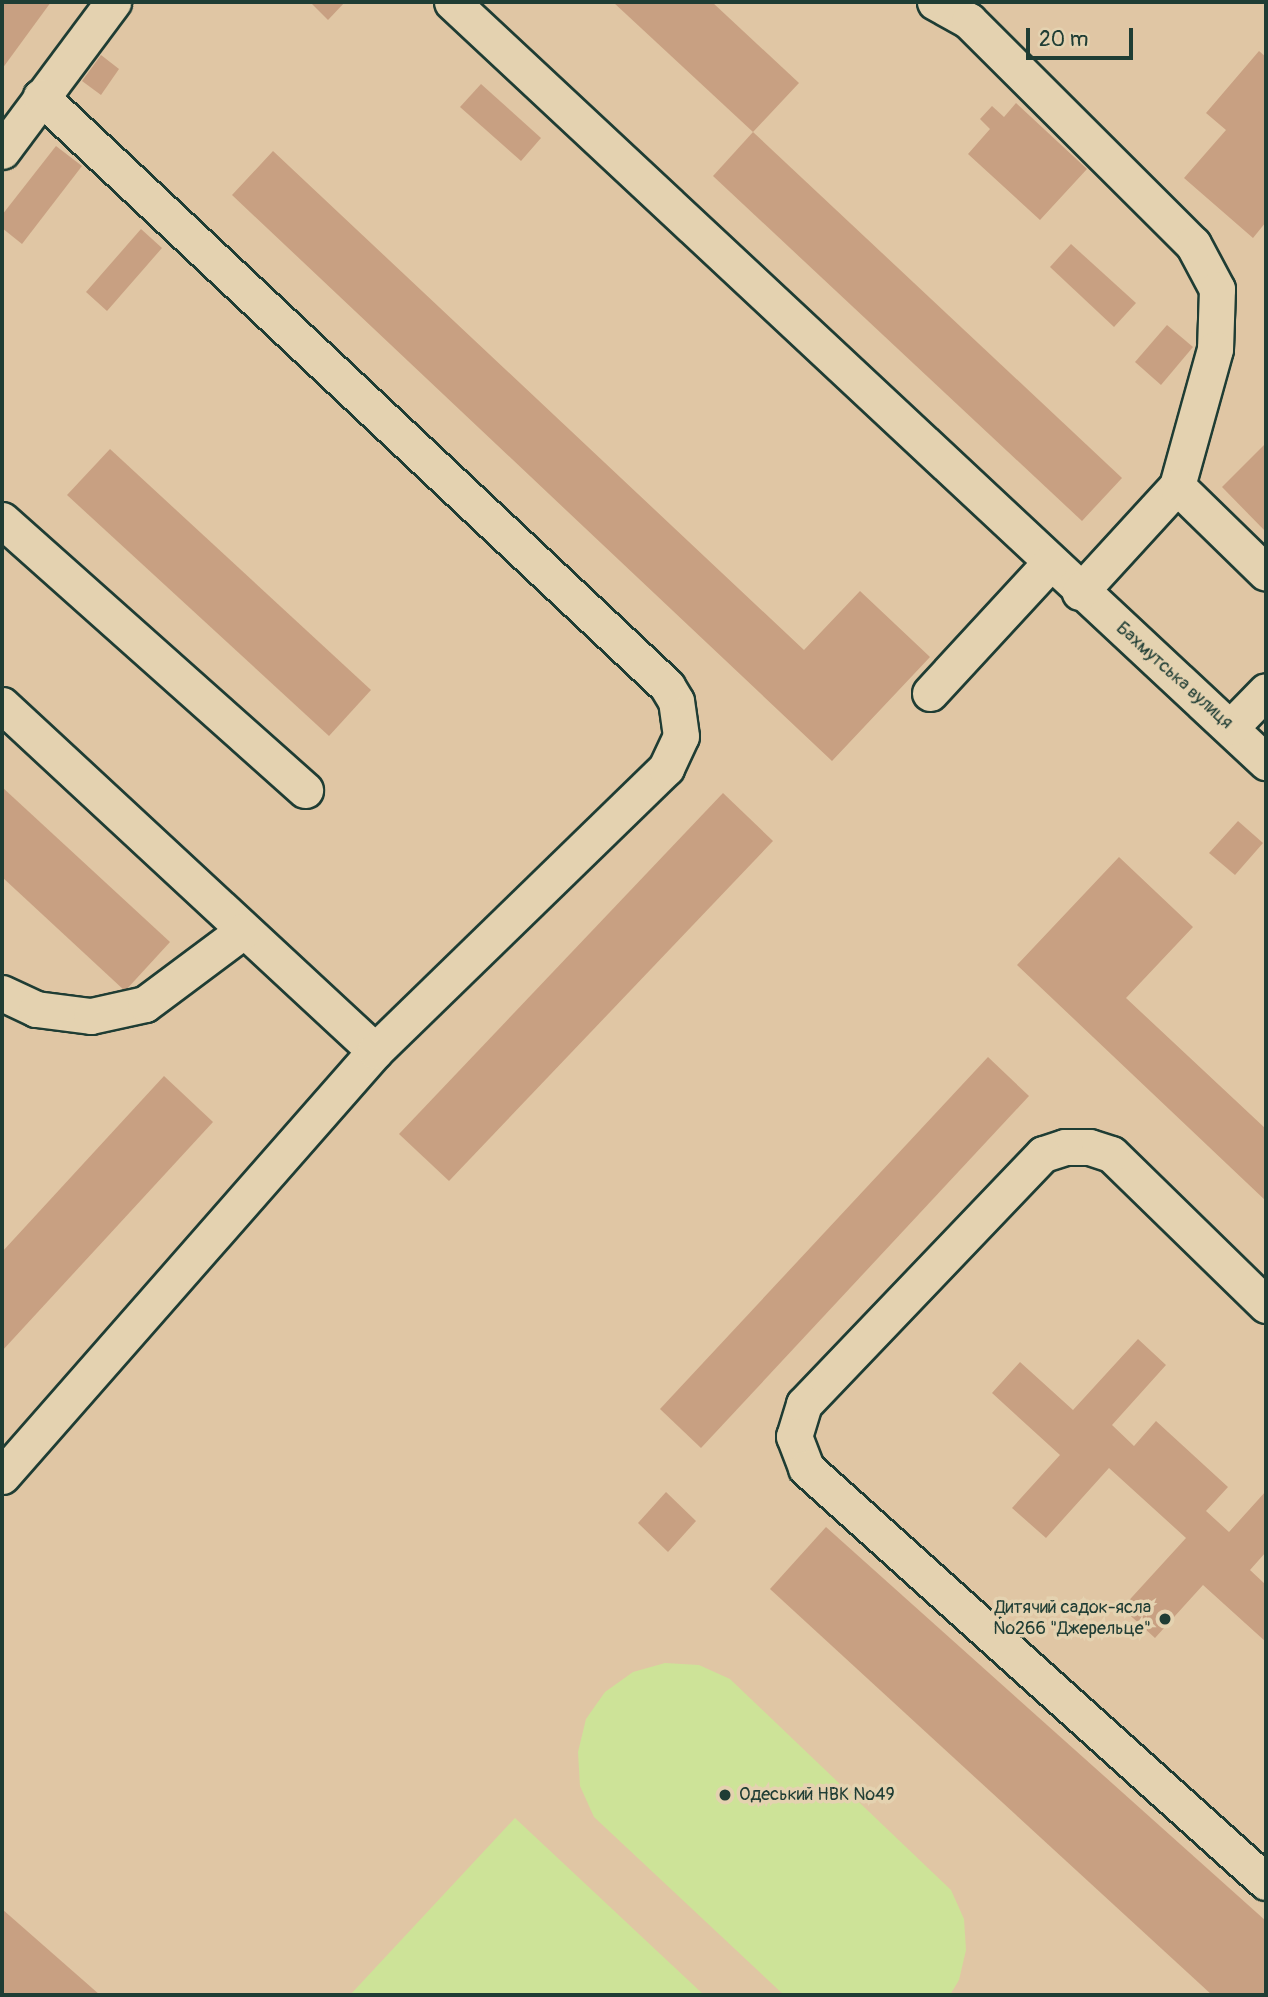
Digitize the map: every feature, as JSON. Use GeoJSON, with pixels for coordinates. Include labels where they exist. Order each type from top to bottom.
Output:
{"type":"FeatureCollection","features":[{"type":"Feature","properties":{"kind":"street"},"geometry":{"type":"LineString","coordinates":[[2,151],[113,2]]}},
{"type":"Feature","properties":{"kind":"street","name":"Бахмутська вулиця"},"geometry":{"type":"LineString","coordinates":[[452,2],[1080,592],[1231,727],[1266,762]]}},
{"type":"Feature","properties":{"kind":"street"},"geometry":{"type":"LineString","coordinates":[[935,2],[969,21],[1193,244],[1217,289],[1214,349],[1177,486],[1080,592]]}},
{"type":"Feature","properties":{"kind":"street"},"geometry":{"type":"LineString","coordinates":[[2,1476],[375,1051],[666,768],[681,736],[676,701],[667,686],[41,97]]}},
{"type":"Feature","properties":{"kind":"street"},"geometry":{"type":"LineString","coordinates":[[1177,486],[1266,573]]}},
{"type":"Feature","properties":{"kind":"street"},"geometry":{"type":"LineString","coordinates":[[2,520],[305,790]]}},
{"type":"Feature","properties":{"kind":"street"},"geometry":{"type":"LineString","coordinates":[[930,693],[1049,563]]}},
{"type":"Feature","properties":{"kind":"street"},"geometry":{"type":"LineString","coordinates":[[1231,727],[1266,691]]}},
{"type":"Feature","properties":{"kind":"street"},"geometry":{"type":"LineString","coordinates":[[2,705],[375,1051]]}},
{"type":"Feature","properties":{"kind":"street"},"geometry":{"type":"LineString","coordinates":[[2,993],[36,1009],[90,1016],[145,1004],[243,931]]}},
{"type":"Feature","properties":{"kind":"street"},"geometry":{"type":"LineString","coordinates":[[1266,1305],[1111,1154],[1065,1147],[1042,1154],[804,1404],[794,1436],[806,1468],[1266,1882]]}},
{"type":"Feature","properties":{"kind":"green space"},"geometry":{"type":"Polygon","coordinates":[[[665,1663],[699,1665],[730,1679],[951,1890],[964,1919],[966,1950],[959,1980],[950,1995],[784,1995],[594,1817],[580,1786],[578,1752],[586,1719],[605,1692],[633,1672],[665,1663]]]}},
{"type":"Feature","properties":{"kind":"green space"},"geometry":{"type":"Polygon","coordinates":[[[515,1818],[704,1995],[350,1995],[515,1818]]]}},
{"type":"Feature","properties":{"kind":"building"},"geometry":{"type":"Polygon","coordinates":[[[2,2],[51,2],[2,69],[2,2]]]}},
{"type":"Feature","properties":{"kind":"building"},"geometry":{"type":"Polygon","coordinates":[[[310,2],[345,2],[328,20],[310,2]]]}},
{"type":"Feature","properties":{"kind":"building"},"geometry":{"type":"Polygon","coordinates":[[[613,2],[712,2],[799,83],[753,132],[613,2]]]}},
{"type":"Feature","properties":{"kind":"building"},"geometry":{"type":"Polygon","coordinates":[[[1259,51],[1266,57],[1266,222],[1253,238],[1184,178],[1226,130],[1206,113],[1259,51]]]}},
{"type":"Feature","properties":{"kind":"building"},"geometry":{"type":"Polygon","coordinates":[[[101,55],[119,69],[101,95],[82,81],[101,55]]]}},
{"type":"Feature","properties":{"kind":"building"},"geometry":{"type":"Polygon","coordinates":[[[481,84],[541,138],[521,161],[460,107],[481,84]]]}},
{"type":"Feature","properties":{"kind":"building"},"geometry":{"type":"Polygon","coordinates":[[[1016,103],[1087,169],[1040,220],[968,154],[990,129],[980,119],[992,106],[1004,117],[1016,103]]]}},
{"type":"Feature","properties":{"kind":"building"},"geometry":{"type":"Polygon","coordinates":[[[753,132],[1122,478],[1082,521],[713,176],[753,132]]]}},
{"type":"Feature","properties":{"kind":"building"},"geometry":{"type":"Polygon","coordinates":[[[56,146],[82,166],[22,244],[2,228],[2,215],[56,146]]]}},
{"type":"Feature","properties":{"kind":"building"},"geometry":{"type":"Polygon","coordinates":[[[273,151],[804,650],[860,591],[930,657],[832,761],[232,195],[273,151]]]}},
{"type":"Feature","properties":{"kind":"building"},"geometry":{"type":"Polygon","coordinates":[[[141,229],[162,248],[107,311],[86,292],[141,229]]]}},
{"type":"Feature","properties":{"kind":"building"},"geometry":{"type":"Polygon","coordinates":[[[1071,244],[1136,303],[1114,327],[1050,267],[1071,244]]]}},
{"type":"Feature","properties":{"kind":"building"},"geometry":{"type":"Polygon","coordinates":[[[1167,325],[1193,347],[1161,385],[1135,362],[1167,325]]]}},
{"type":"Feature","properties":{"kind":"building"},"geometry":{"type":"Polygon","coordinates":[[[1266,443],[1266,532],[1222,487],[1266,443]]]}},
{"type":"Feature","properties":{"kind":"building"},"geometry":{"type":"Polygon","coordinates":[[[110,449],[371,690],[329,736],[67,495],[110,449]]]}},
{"type":"Feature","properties":{"kind":"building"},"geometry":{"type":"Polygon","coordinates":[[[2,787],[170,942],[125,991],[2,877],[2,787]]]}},
{"type":"Feature","properties":{"kind":"building"},"geometry":{"type":"Polygon","coordinates":[[[723,793],[773,841],[449,1181],[399,1134],[723,793]]]}},
{"type":"Feature","properties":{"kind":"building"},"geometry":{"type":"Polygon","coordinates":[[[1238,821],[1263,843],[1235,875],[1209,853],[1238,821]]]}},
{"type":"Feature","properties":{"kind":"building"},"geometry":{"type":"Polygon","coordinates":[[[1119,857],[1193,927],[1126,998],[1266,1129],[1266,1201],[1017,965],[1119,857]]]}},
{"type":"Feature","properties":{"kind":"building"},"geometry":{"type":"Polygon","coordinates":[[[988,1057],[1029,1096],[701,1448],[660,1409],[988,1057]]]}},
{"type":"Feature","properties":{"kind":"building"},"geometry":{"type":"Polygon","coordinates":[[[164,1076],[213,1122],[2,1351],[2,1252],[164,1076]]]}},
{"type":"Feature","properties":{"kind":"building"},"geometry":{"type":"Polygon","coordinates":[[[1138,1339],[1166,1365],[1112,1425],[1134,1446],[1156,1421],[1228,1487],[1206,1511],[1229,1532],[1266,1491],[1266,1552],[1250,1570],[1266,1585],[1266,1642],[1203,1585],[1155,1638],[1122,1608],[1186,1538],[1109,1468],[1046,1538],[1012,1508],[1060,1455],[992,1393],[1020,1362],[1073,1410],[1138,1339]]]}},
{"type":"Feature","properties":{"kind":"building"},"geometry":{"type":"Polygon","coordinates":[[[666,1492],[696,1521],[668,1552],[638,1523],[666,1492]]]}},
{"type":"Feature","properties":{"kind":"building"},"geometry":{"type":"Polygon","coordinates":[[[826,1527],[1266,1921],[1266,1995],[1212,1995],[770,1589],[826,1527]]]}},
{"type":"Feature","properties":{"kind":"building"},"geometry":{"type":"Polygon","coordinates":[[[2,1909],[100,1995],[6,1995],[2,1992],[2,1909]]]}},
{"type":"Feature","properties":{"kind":"place","name":"Дитячий садок-ясла №266 \"Джерельце\""},"geometry":{"type":"Point","coordinates":[1165,1619]}},
{"type":"Feature","properties":{"kind":"place","name":"Одеський НВК №49"},"geometry":{"type":"Point","coordinates":[725,1795]}}]}
